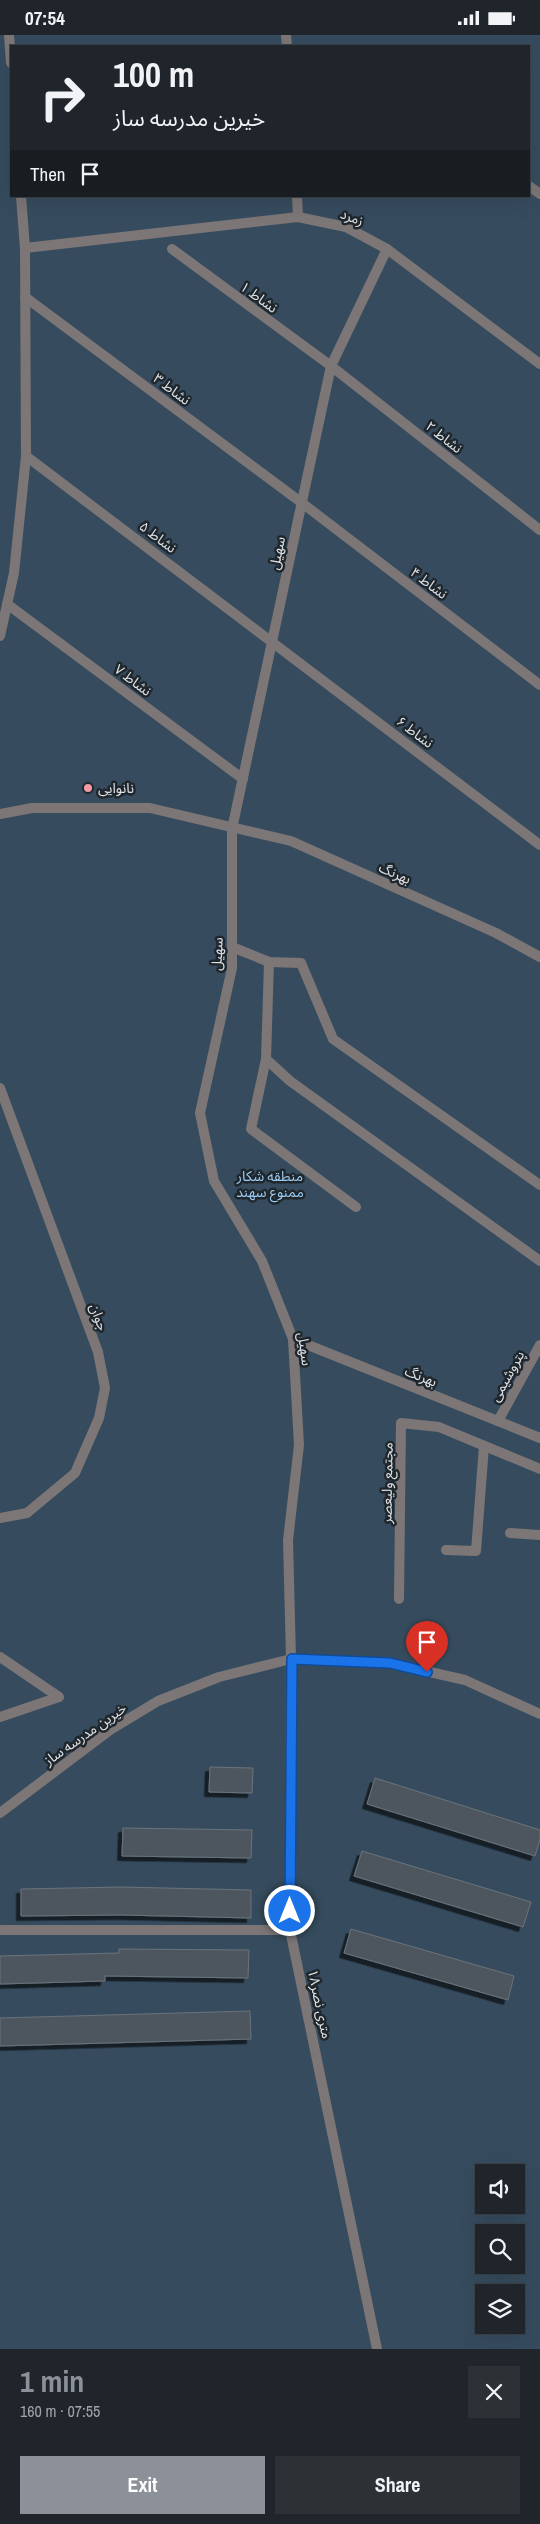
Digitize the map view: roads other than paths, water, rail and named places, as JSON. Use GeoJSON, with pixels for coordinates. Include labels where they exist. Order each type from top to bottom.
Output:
{"type":"FeatureCollection","features":[{"type":"Feature","properties":{"kind":"street"},"geometry":{"type":"LineString","coordinates":[[9,35],[10,49]]}},
{"type":"Feature","properties":{"kind":"street"},"geometry":{"type":"LineString","coordinates":[[0,636],[14,573],[26,456],[25,248],[21,197]]}},
{"type":"Feature","properties":{"kind":"street"},"geometry":{"type":"LineString","coordinates":[[297,197],[298,217]]}},
{"type":"Feature","properties":{"kind":"street","name":"زمرد"},"geometry":{"type":"LineString","coordinates":[[25,248],[298,217],[346,227],[387,249],[540,364]]}},
{"type":"Feature","properties":{"kind":"street","name":"نشاط ۱"},"geometry":{"type":"LineString","coordinates":[[172,249],[331,366]]}},
{"type":"Feature","properties":{"kind":"street","name":"سهیل"},"geometry":{"type":"LineString","coordinates":[[292,1659],[288,1540],[299,1445],[293,1339],[262,1261],[214,1181],[200,1113],[232,968],[232,829],[331,366],[387,249]]}},
{"type":"Feature","properties":{"kind":"street","name":"نشاط ۳"},"geometry":{"type":"LineString","coordinates":[[25,297],[302,503]]}},
{"type":"Feature","properties":{"kind":"street","name":"نشاط ۲"},"geometry":{"type":"LineString","coordinates":[[331,366],[540,530]]}},
{"type":"Feature","properties":{"kind":"street","name":"نشاط ۵"},"geometry":{"type":"LineString","coordinates":[[26,456],[273,641]]}},
{"type":"Feature","properties":{"kind":"street","name":"نشاط ۴"},"geometry":{"type":"LineString","coordinates":[[302,503],[540,685]]}},
{"type":"Feature","properties":{"kind":"street","name":"نشاط ۷"},"geometry":{"type":"LineString","coordinates":[[7,604],[243,779]]}},
{"type":"Feature","properties":{"kind":"street","name":"نشاط ۶"},"geometry":{"type":"LineString","coordinates":[[273,641],[540,845]]}},
{"type":"Feature","properties":{"kind":"street","name":"بهرنگ"},"geometry":{"type":"LineString","coordinates":[[0,814],[32,808],[150,809],[291,841],[496,933],[540,957]]}},
{"type":"Feature","properties":{"kind":"street"},"geometry":{"type":"LineString","coordinates":[[232,947],[269,961],[302,963],[333,1039],[540,1185]]}},
{"type":"Feature","properties":{"kind":"street"},"geometry":{"type":"LineString","coordinates":[[269,961],[266,1059],[251,1129],[356,1207]]}},
{"type":"Feature","properties":{"kind":"street"},"geometry":{"type":"LineString","coordinates":[[266,1059],[290,1081],[540,1261]]}},
{"type":"Feature","properties":{"kind":"street","name":"جوان"},"geometry":{"type":"LineString","coordinates":[[0,1088],[98,1352],[106,1388],[99,1418],[75,1473],[27,1513],[0,1518]]}},
{"type":"Feature","properties":{"kind":"street","name":"بهرنگ"},"geometry":{"type":"LineString","coordinates":[[293,1339],[540,1438]]}},
{"type":"Feature","properties":{"kind":"street","name":"پتروشیمی"},"geometry":{"type":"LineString","coordinates":[[498,1421],[540,1345]]}},
{"type":"Feature","properties":{"kind":"street","name":"مجتمع ولیعصر"},"geometry":{"type":"LineString","coordinates":[[399,1599],[401,1423],[439,1427],[540,1469]]}},
{"type":"Feature","properties":{"kind":"street"},"geometry":{"type":"LineString","coordinates":[[446,1550],[476,1551],[484,1446]]}},
{"type":"Feature","properties":{"kind":"street"},"geometry":{"type":"LineString","coordinates":[[510,1533],[540,1535]]}},
{"type":"Feature","properties":{"kind":"street"},"geometry":{"type":"LineString","coordinates":[[0,1657],[59,1697],[0,1717]]}},
{"type":"Feature","properties":{"kind":"street","name":"خیرین مدرسه ساز"},"geometry":{"type":"LineString","coordinates":[[0,1813],[110,1730],[158,1701],[219,1677],[292,1659],[390,1663],[464,1681],[540,1714]]}},
{"type":"Feature","properties":{"kind":"street","name":"۱۸متری نصر"},"geometry":{"type":"LineString","coordinates":[[292,1659],[290,1930],[377,2349]]}},
{"type":"Feature","properties":{"kind":"street"},"geometry":{"type":"LineString","coordinates":[[0,1930],[290,1930]]}},
{"type":"Feature","properties":{"kind":"place","name":"نانوایی"},"geometry":{"type":"Point","coordinates":[88,788]}},
{"type":"Feature","properties":{"kind":"park label","name":"منطقه شکار ممنوع سهند"},"geometry":{"type":"Point","coordinates":[270,1184]}}]}
